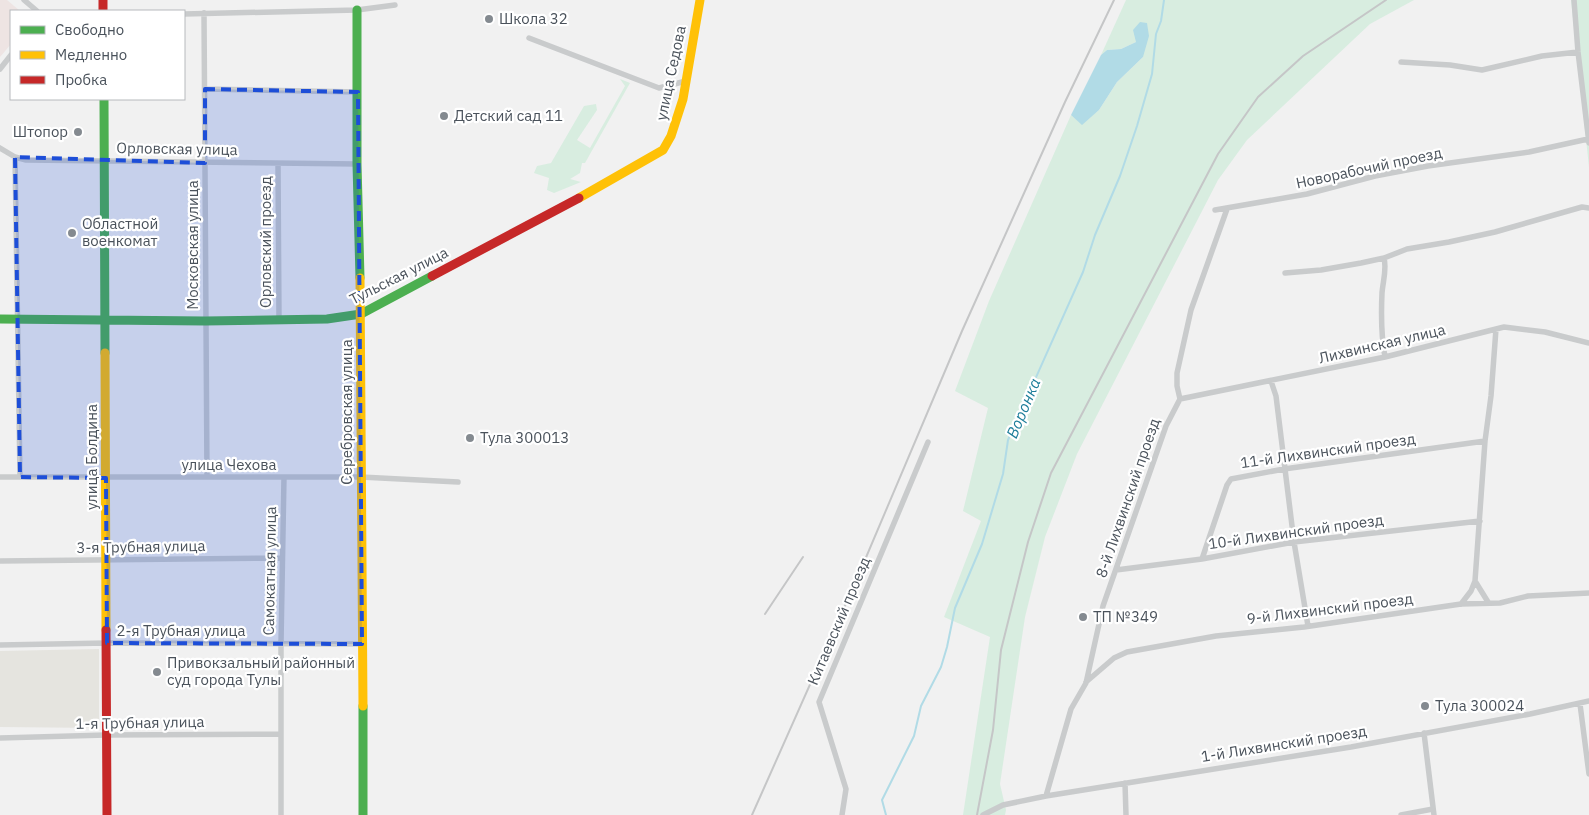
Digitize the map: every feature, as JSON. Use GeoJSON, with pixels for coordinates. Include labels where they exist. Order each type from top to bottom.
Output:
{"type":"FeatureCollection","features":[{"type":"Feature","properties":{"kind":"street"},"geometry":{"type":"LineString","coordinates":[[24,0],[36,10]]}},
{"type":"Feature","properties":{"kind":"street","name":"улица Седова"},"geometry":{"type":"LineString","coordinates":[[663,150],[675,126],[686,81],[700,0]]}},
{"type":"Feature","properties":{"kind":"street"},"geometry":{"type":"LineString","coordinates":[[1574,0],[1578,52],[1589,141]]}},
{"type":"Feature","properties":{"kind":"street"},"geometry":{"type":"LineString","coordinates":[[185,14],[357,10],[395,5]]}},
{"type":"Feature","properties":{"kind":"street","name":"Серебровская улица"},"geometry":{"type":"LineString","coordinates":[[357,10],[358,92],[356,164],[361,314],[363,815]]}},
{"type":"Feature","properties":{"kind":"street","name":"Московская улица"},"geometry":{"type":"LineString","coordinates":[[204,13],[206,477]]}},
{"type":"Feature","properties":{"kind":"street"},"geometry":{"type":"LineString","coordinates":[[529,38],[659,88],[686,81]]}},
{"type":"Feature","properties":{"kind":"street"},"geometry":{"type":"LineString","coordinates":[[1401,62],[1450,65],[1482,70],[1542,56],[1578,52]]}},
{"type":"Feature","properties":{"kind":"street"},"geometry":{"type":"LineString","coordinates":[[0,69],[10,55]]}},
{"type":"Feature","properties":{"kind":"street"},"geometry":{"type":"LineString","coordinates":[[205,89],[358,92]]}},
{"type":"Feature","properties":{"kind":"street","name":"улица Болдина"},"geometry":{"type":"LineString","coordinates":[[104,100],[107,815]]}},
{"type":"Feature","properties":{"kind":"street","name":"Новорабочий проезд"},"geometry":{"type":"LineString","coordinates":[[1215,210],[1327,190],[1428,166],[1529,152],[1589,141]]}},
{"type":"Feature","properties":{"kind":"street","name":"Орловская улица"},"geometry":{"type":"LineString","coordinates":[[0,148],[15,157],[26,160],[356,164]]}},
{"type":"Feature","properties":{"kind":"street","name":"Тульская улица"},"geometry":{"type":"LineString","coordinates":[[0,318],[205,321],[350,317],[361,314],[584,195],[663,150]]}},
{"type":"Feature","properties":{"kind":"street"},"geometry":{"type":"LineString","coordinates":[[15,157],[20,477]]}},
{"type":"Feature","properties":{"kind":"street","name":"Орловский проезд"},"geometry":{"type":"LineString","coordinates":[[278,164],[278,320]]}},
{"type":"Feature","properties":{"kind":"street"},"geometry":{"type":"LineString","coordinates":[[1285,273],[1321,270],[1384,258],[1407,249],[1495,232],[1582,206],[1589,208]]}},
{"type":"Feature","properties":{"kind":"street"},"geometry":{"type":"LineString","coordinates":[[1180,399],[1177,373],[1191,310],[1227,209]]}},
{"type":"Feature","properties":{"kind":"street"},"geometry":{"type":"LineString","coordinates":[[1384,258],[1386,264],[1382,292],[1382,335],[1385,357]]}},
{"type":"Feature","properties":{"kind":"street","name":"Лихвинская улица"},"geometry":{"type":"LineString","coordinates":[[1180,399],[1272,382],[1385,357],[1504,327],[1544,332],[1589,343]]}},
{"type":"Feature","properties":{"kind":"street"},"geometry":{"type":"LineString","coordinates":[[1461,604],[1471,591],[1475,581],[1484,441],[1491,396],[1496,329]]}},
{"type":"Feature","properties":{"kind":"street"},"geometry":{"type":"LineString","coordinates":[[1272,382],[1276,396],[1294,542],[1308,626]]}},
{"type":"Feature","properties":{"kind":"street","name":"8-й Лихвинский проезд"},"geometry":{"type":"LineString","coordinates":[[1046,796],[1071,709],[1086,683],[1099,619],[1166,426],[1180,399]]}},
{"type":"Feature","properties":{"kind":"street","name":"11-й Лихвинский проезд"},"geometry":{"type":"LineString","coordinates":[[1202,559],[1230,479],[1284,469],[1484,441]]}},
{"type":"Feature","properties":{"kind":"street","name":"Китаевский проезд"},"geometry":{"type":"LineString","coordinates":[[842,815],[846,789],[819,702],[928,442]]}},
{"type":"Feature","properties":{"kind":"street","name":"улица Чехова"},"geometry":{"type":"LineString","coordinates":[[0,477],[361,477],[458,482]]}},
{"type":"Feature","properties":{"kind":"street","name":"Самокатная улица"},"geometry":{"type":"LineString","coordinates":[[281,815],[280,734],[284,477]]}},
{"type":"Feature","properties":{"kind":"street","name":"10-й Лихвинский проезд"},"geometry":{"type":"LineString","coordinates":[[1116,570],[1202,559],[1294,542],[1480,521]]}},
{"type":"Feature","properties":{"kind":"street","name":"3-я Трубная улица"},"geometry":{"type":"LineString","coordinates":[[0,561],[282,558]]}},
{"type":"Feature","properties":{"kind":"street"},"geometry":{"type":"LineString","coordinates":[[1475,581],[1488,602]]}},
{"type":"Feature","properties":{"kind":"street","name":"9-й Лихвинский проезд"},"geometry":{"type":"LineString","coordinates":[[1086,683],[1114,658],[1127,652],[1216,636],[1308,626],[1461,604],[1502,602],[1528,596],[1589,593]]}},
{"type":"Feature","properties":{"kind":"street","name":"2-я Трубная улица"},"geometry":{"type":"LineString","coordinates":[[0,645],[107,643],[362,644]]}},
{"type":"Feature","properties":{"kind":"street","name":"1-й Лихвинский проезд"},"geometry":{"type":"LineString","coordinates":[[983,815],[999,807],[1046,796],[1424,733],[1589,701]]}},
{"type":"Feature","properties":{"kind":"street"},"geometry":{"type":"LineString","coordinates":[[1580,704],[1589,774]]}},
{"type":"Feature","properties":{"kind":"street"},"geometry":{"type":"LineString","coordinates":[[1401,815],[1434,812],[1424,733]]}},
{"type":"Feature","properties":{"kind":"street","name":"1-я Трубная улица"},"geometry":{"type":"LineString","coordinates":[[0,738],[280,734]]}},
{"type":"Feature","properties":{"kind":"street"},"geometry":{"type":"LineString","coordinates":[[1126,783],[1126,815]]}},
{"type":"Feature","properties":{"kind":"street"},"geometry":{"type":"LineString","coordinates":[[997,815],[999,807]]}},
{"type":"Feature","properties":{"kind":"highlighted area"},"geometry":{"type":"Polygon","coordinates":[[[205,89],[358,92],[362,644],[107,643],[106,478],[20,477],[15,157],[205,163],[205,89]]]}},
{"type":"Feature","properties":{"kind":"shaded area"},"geometry":{"type":"Polygon","coordinates":[[[0,0],[7,0],[19,10],[10,10],[10,45],[0,57],[0,0]]]}},
{"type":"Feature","properties":{"kind":"shaded area"},"geometry":{"type":"Polygon","coordinates":[[[99,649],[99,728],[0,727],[0,651],[99,649]]]}},
{"type":"Feature","properties":{"kind":"green space"},"geometry":{"type":"Polygon","coordinates":[[[1126,0],[1414,0],[1370,24],[1247,140],[1218,180],[1077,454],[1045,537],[1025,617],[1000,784],[1006,810],[1005,815],[963,815],[990,637],[944,617],[981,521],[963,511],[988,408],[955,391],[989,301],[1071,115],[1082,124],[1099,110],[1117,82],[1143,57],[1136,42],[1121,49],[1107,50],[1101,55],[1126,0]]]}},
{"type":"Feature","properties":{"kind":"green space"},"geometry":{"type":"Polygon","coordinates":[[[1571,0],[1589,0],[1589,167],[1571,0]]]}},
{"type":"Feature","properties":{"kind":"green space"},"geometry":{"type":"Polygon","coordinates":[[[620,79],[630,83],[585,163],[582,163],[580,173],[570,179],[581,182],[554,193],[547,190],[549,178],[534,173],[537,166],[551,163],[584,106],[596,104],[597,110],[577,140],[590,148],[625,86],[620,79]]]}},
{"type":"Feature","properties":{"kind":"water"},"geometry":{"type":"Polygon","coordinates":[[[1140,22],[1147,23],[1149,36],[1143,57],[1117,82],[1099,110],[1082,125],[1071,115],[1101,55],[1107,50],[1121,49],[1136,42],[1133,30],[1140,22]]]}},
{"type":"Feature","properties":{"kind":"waterway","name":"Воронка"},"geometry":{"type":"LineString","coordinates":[[886,815],[882,800],[914,736],[921,706],[941,667],[955,608],[982,544],[1003,474],[1008,440],[1083,272],[1095,235],[1120,176],[1152,74],[1156,34],[1161,21],[1164,0]]}},
{"type":"Feature","properties":{"kind":"railway"},"geometry":{"type":"LineString","coordinates":[[752,815],[856,581],[962,331],[1065,102],[1114,0]]}},
{"type":"Feature","properties":{"kind":"railway"},"geometry":{"type":"LineString","coordinates":[[977,815],[993,730],[1001,650],[1028,542],[1051,473],[1218,154],[1258,97],[1303,56],[1386,0]]}},
{"type":"Feature","properties":{"kind":"railway"},"geometry":{"type":"LineString","coordinates":[[765,614],[803,557]]}},
{"type":"Feature","properties":{"kind":"traffic: fast"},"geometry":{"type":"LineString","coordinates":[[357,10],[357,164],[360,278]]}},
{"type":"Feature","properties":{"kind":"traffic: fast"},"geometry":{"type":"LineString","coordinates":[[104,100],[105,353]]}},
{"type":"Feature","properties":{"kind":"traffic: fast"},"geometry":{"type":"LineString","coordinates":[[0,319],[205,321],[327,319],[361,314],[432,276]]}},
{"type":"Feature","properties":{"kind":"traffic: fast"},"geometry":{"type":"LineString","coordinates":[[363,706],[363,815]]}},
{"type":"Feature","properties":{"kind":"traffic: slow"},"geometry":{"type":"LineString","coordinates":[[579,198],[663,150],[671,136],[683,99],[700,0]]}},
{"type":"Feature","properties":{"kind":"traffic: slow"},"geometry":{"type":"LineString","coordinates":[[360,278],[363,706]]}},
{"type":"Feature","properties":{"kind":"traffic: slow"},"geometry":{"type":"LineString","coordinates":[[105,353],[106,630]]}},
{"type":"Feature","properties":{"kind":"traffic: jam"},"geometry":{"type":"LineString","coordinates":[[103,0],[103,10]]}},
{"type":"Feature","properties":{"kind":"traffic: jam"},"geometry":{"type":"LineString","coordinates":[[432,276],[579,198]]}},
{"type":"Feature","properties":{"kind":"traffic: jam"},"geometry":{"type":"LineString","coordinates":[[106,630],[107,815]]}},
{"type":"Feature","properties":{"kind":"place","name":"Школа 32"},"geometry":{"type":"Point","coordinates":[489,19]}},
{"type":"Feature","properties":{"kind":"place","name":"Детский сад 11"},"geometry":{"type":"Point","coordinates":[444,116]}},
{"type":"Feature","properties":{"kind":"place","name":"Штопор"},"geometry":{"type":"Point","coordinates":[78,132]}},
{"type":"Feature","properties":{"kind":"place","name":"Областной военкомат"},"geometry":{"type":"Point","coordinates":[72,233]}},
{"type":"Feature","properties":{"kind":"place","name":"Тула 300013"},"geometry":{"type":"Point","coordinates":[470,438]}},
{"type":"Feature","properties":{"kind":"place","name":"ТП №349"},"geometry":{"type":"Point","coordinates":[1083,617]}},
{"type":"Feature","properties":{"kind":"place","name":"Привокзальный районный суд города Тулы"},"geometry":{"type":"Point","coordinates":[157,672]}},
{"type":"Feature","properties":{"kind":"place","name":"Тула 300024"},"geometry":{"type":"Point","coordinates":[1425,706]}}]}
